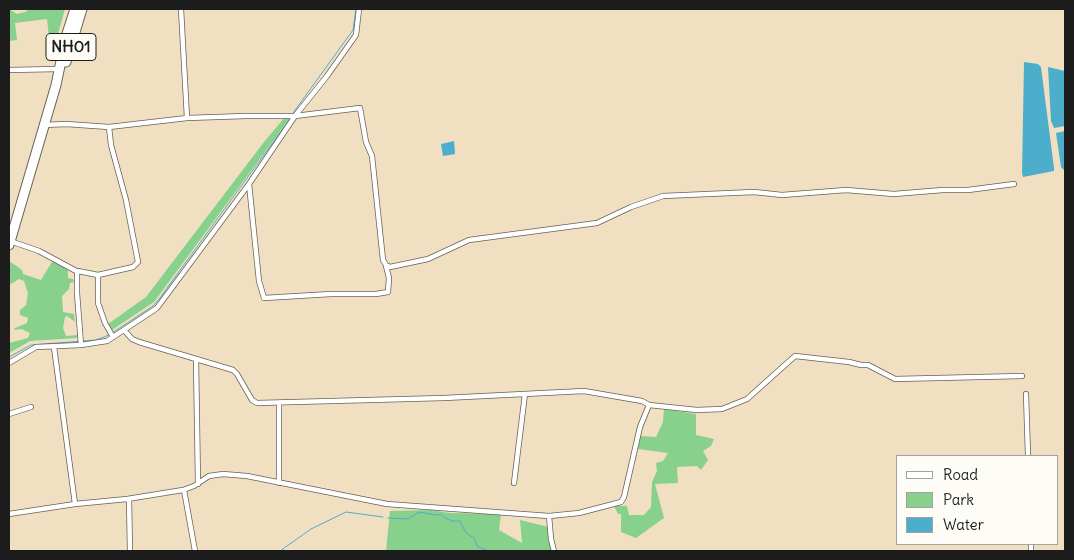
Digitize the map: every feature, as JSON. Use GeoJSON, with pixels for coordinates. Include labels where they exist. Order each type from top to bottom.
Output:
{"type":"FeatureCollection","features":[{"type":"Feature","properties":{"kind":"highway","name":"NH01"},"geometry":{"type":"LineString","coordinates":[[9,243],[56,85],[75,9]]}},
{"type":"Feature","properties":{"kind":"highway","name":"NH01"},"geometry":{"type":"LineString","coordinates":[[56,85],[64,71],[82,9]]}},
{"type":"Feature","properties":{"kind":"street"},"geometry":{"type":"LineString","coordinates":[[181,9],[187,118]]}},
{"type":"Feature","properties":{"kind":"street"},"geometry":{"type":"LineString","coordinates":[[9,363],[31,349],[103,342],[113,338],[157,308],[356,35],[359,9]]}},
{"type":"Feature","properties":{"kind":"street"},"geometry":{"type":"LineString","coordinates":[[9,70],[59,69]]}},
{"type":"Feature","properties":{"kind":"street"},"geometry":{"type":"LineString","coordinates":[[44,125],[66,124],[109,127],[187,118],[296,116],[360,108],[366,142],[372,156],[383,260],[389,278],[388,292],[264,298],[259,281],[249,184]]}},
{"type":"Feature","properties":{"kind":"street"},"geometry":{"type":"LineString","coordinates":[[78,272],[83,270],[98,274],[133,267],[138,262],[126,200],[111,145],[109,127]]}},
{"type":"Feature","properties":{"kind":"street"},"geometry":{"type":"LineString","coordinates":[[386,266],[390,267],[428,260],[469,240],[597,223],[632,206],[664,196],[754,192],[782,195],[846,190],[894,194],[968,190],[1014,184]]}},
{"type":"Feature","properties":{"kind":"street"},"geometry":{"type":"LineString","coordinates":[[9,243],[39,251],[78,272]]}},
{"type":"Feature","properties":{"kind":"street"},"geometry":{"type":"LineString","coordinates":[[78,272],[76,293],[81,345]]}},
{"type":"Feature","properties":{"kind":"street"},"geometry":{"type":"LineString","coordinates":[[98,274],[98,303],[105,324],[113,338]]}},
{"type":"Feature","properties":{"kind":"street"},"geometry":{"type":"LineString","coordinates":[[124,330],[132,339],[233,370],[252,400],[257,403],[444,398],[584,391],[642,401],[649,405],[698,410],[722,408],[747,398],[795,356],[868,365],[895,379],[1022,376]]}},
{"type":"Feature","properties":{"kind":"street"},"geometry":{"type":"LineString","coordinates":[[54,347],[75,504]]}},
{"type":"Feature","properties":{"kind":"street"},"geometry":{"type":"LineString","coordinates":[[196,359],[198,484]]}},
{"type":"Feature","properties":{"kind":"street"},"geometry":{"type":"LineString","coordinates":[[514,483],[525,394]]}},
{"type":"Feature","properties":{"kind":"street"},"geometry":{"type":"LineString","coordinates":[[1026,394],[1028,455]]}},
{"type":"Feature","properties":{"kind":"street"},"geometry":{"type":"LineString","coordinates":[[279,403],[279,483]]}},
{"type":"Feature","properties":{"kind":"street"},"geometry":{"type":"LineString","coordinates":[[9,514],[184,490],[198,484],[209,476],[223,474],[247,476],[387,504],[549,516],[579,513],[621,502],[624,497],[640,427],[649,405]]}},
{"type":"Feature","properties":{"kind":"street"},"geometry":{"type":"LineString","coordinates":[[9,414],[31,407]]}},
{"type":"Feature","properties":{"kind":"street"},"geometry":{"type":"LineString","coordinates":[[184,490],[195,551]]}},
{"type":"Feature","properties":{"kind":"street"},"geometry":{"type":"LineString","coordinates":[[129,499],[130,551]]}},
{"type":"Feature","properties":{"kind":"street"},"geometry":{"type":"LineString","coordinates":[[549,516],[554,551]]}},
{"type":"Feature","properties":{"kind":"green space"},"geometry":{"type":"Polygon","coordinates":[[[9,9],[17,14],[30,9],[65,9],[57,37],[49,38],[47,19],[15,23],[17,40],[9,41],[9,9]]]}},
{"type":"Feature","properties":{"kind":"green space"},"geometry":{"type":"Polygon","coordinates":[[[285,117],[290,118],[154,302],[112,330],[108,324],[146,297],[285,117]]]}},
{"type":"Feature","properties":{"kind":"green space"},"geometry":{"type":"Polygon","coordinates":[[[53,260],[68,270],[68,278],[73,279],[74,282],[70,283],[69,289],[62,296],[63,312],[74,314],[75,322],[67,316],[65,317],[63,328],[66,336],[78,335],[77,338],[30,341],[9,353],[9,343],[28,338],[30,333],[21,329],[14,330],[27,323],[28,318],[20,315],[20,310],[26,305],[28,293],[24,281],[19,279],[11,284],[9,283],[9,261],[22,270],[23,274],[41,280],[53,260]]]}},
{"type":"Feature","properties":{"kind":"green space"},"geometry":{"type":"Polygon","coordinates":[[[664,409],[696,414],[696,435],[714,439],[711,446],[703,451],[708,460],[701,470],[697,466],[677,467],[678,483],[655,484],[664,518],[636,538],[621,532],[621,514],[618,514],[614,506],[627,506],[629,515],[644,515],[651,507],[652,482],[657,471],[656,463],[663,461],[668,453],[638,449],[640,436],[656,437],[663,422],[664,409]]]}},
{"type":"Feature","properties":{"kind":"green space"},"geometry":{"type":"Polygon","coordinates":[[[431,510],[449,513],[501,514],[499,530],[522,543],[520,520],[549,527],[548,540],[553,551],[386,551],[390,511],[431,510]]]}},
{"type":"Feature","properties":{"kind":"water"},"geometry":{"type":"Polygon","coordinates":[[[1024,62],[1038,64],[1041,67],[1054,171],[1023,177],[1022,173],[1024,62]]]}},
{"type":"Feature","properties":{"kind":"water"},"geometry":{"type":"Polygon","coordinates":[[[1048,67],[1065,71],[1065,126],[1054,128],[1051,121],[1048,67]]]}},
{"type":"Feature","properties":{"kind":"water"},"geometry":{"type":"Polygon","coordinates":[[[1065,131],[1064,170],[1061,167],[1056,133],[1065,131]]]}},
{"type":"Feature","properties":{"kind":"water"},"geometry":{"type":"Polygon","coordinates":[[[454,141],[455,154],[443,156],[441,144],[454,141]]]}},
{"type":"Feature","properties":{"kind":"waterway"},"geometry":{"type":"LineString","coordinates":[[293,113],[353,30],[356,9]]}},
{"type":"Feature","properties":{"kind":"waterway"},"geometry":{"type":"LineString","coordinates":[[112,333],[153,306],[159,299],[290,119]]}},
{"type":"Feature","properties":{"kind":"waterway"},"geometry":{"type":"LineString","coordinates":[[9,357],[31,345],[96,340],[109,335]]}},
{"type":"Feature","properties":{"kind":"waterway"},"geometry":{"type":"LineString","coordinates":[[280,551],[311,529],[346,512],[383,517]]}},
{"type":"Feature","properties":{"kind":"waterway"},"geometry":{"type":"LineString","coordinates":[[388,518],[408,519],[419,512],[441,514],[452,521],[460,521],[466,533],[474,538],[477,546],[488,551]]}}]}
